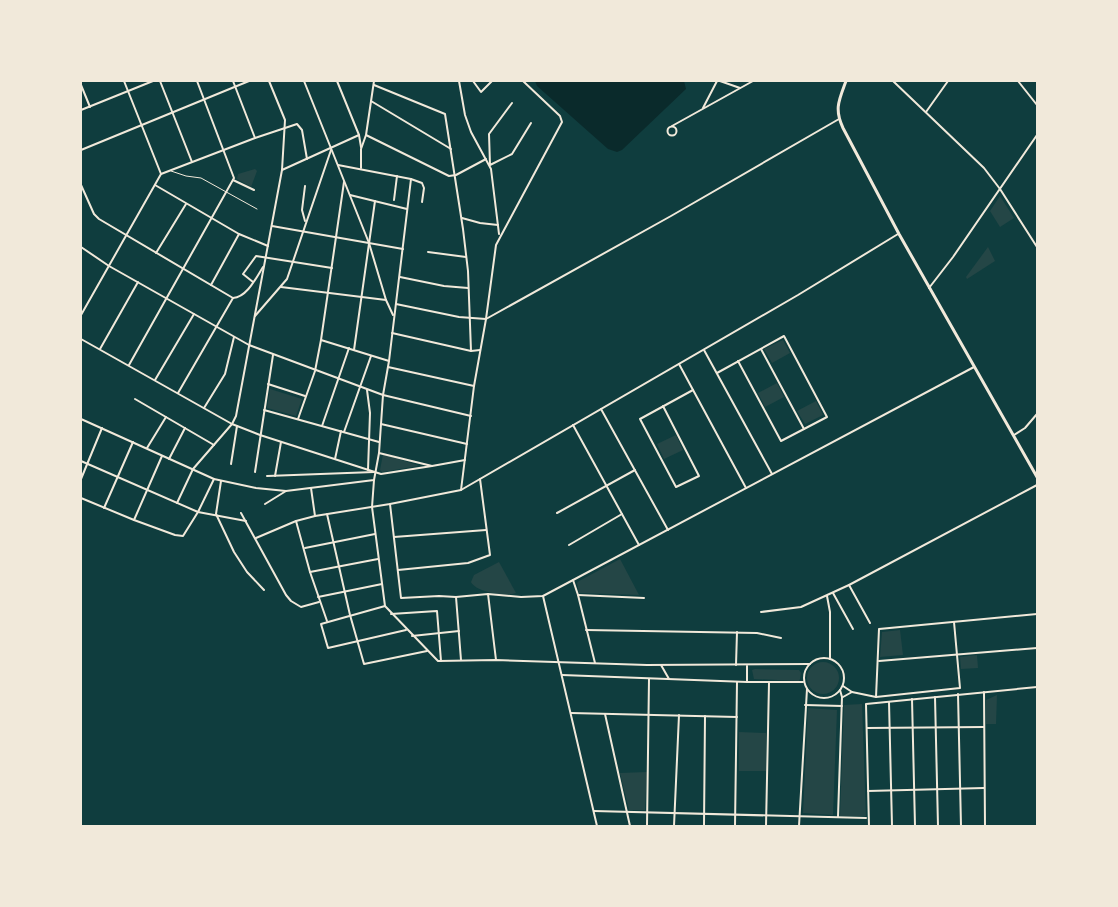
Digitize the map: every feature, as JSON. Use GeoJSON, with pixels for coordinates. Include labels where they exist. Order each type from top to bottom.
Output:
{"type":"FeatureCollection","features":[{"type":"Feature","properties":{"kind":"main road"},"geometry":{"type":"LineString","coordinates":[[844,81],[838,108],[839,119],[899,234],[1037,477]]}},
{"type":"Feature","properties":{"kind":"street"},"geometry":{"type":"LineString","coordinates":[[124,81],[162,174]]}},
{"type":"Feature","properties":{"kind":"street"},"geometry":{"type":"LineString","coordinates":[[81,110],[153,81]]}},
{"type":"Feature","properties":{"kind":"street"},"geometry":{"type":"LineString","coordinates":[[160,81],[193,162]]}},
{"type":"Feature","properties":{"kind":"street"},"geometry":{"type":"LineString","coordinates":[[128,366],[233,180],[233,172],[197,81]]}},
{"type":"Feature","properties":{"kind":"street"},"geometry":{"type":"LineString","coordinates":[[233,81],[255,138]]}},
{"type":"Feature","properties":{"kind":"street"},"geometry":{"type":"LineString","coordinates":[[81,150],[249,81]]}},
{"type":"Feature","properties":{"kind":"street"},"geometry":{"type":"LineString","coordinates":[[177,503],[193,469],[232,424],[236,416],[282,170],[285,120],[269,81]]}},
{"type":"Feature","properties":{"kind":"street"},"geometry":{"type":"LineString","coordinates":[[304,81],[369,243],[386,300],[394,317]]}},
{"type":"Feature","properties":{"kind":"street"},"geometry":{"type":"LineString","coordinates":[[337,81],[359,135],[361,148],[361,168]]}},
{"type":"Feature","properties":{"kind":"street"},"geometry":{"type":"LineString","coordinates":[[361,148],[366,135],[374,81]]}},
{"type":"Feature","properties":{"kind":"street"},"geometry":{"type":"LineString","coordinates":[[459,81],[465,115],[471,132],[490,165]]}},
{"type":"Feature","properties":{"kind":"street"},"geometry":{"type":"LineString","coordinates":[[473,81],[481,92],[492,81]]}},
{"type":"Feature","properties":{"kind":"street"},"geometry":{"type":"LineString","coordinates":[[461,490],[474,386],[486,319],[496,245],[500,235],[562,122],[560,116],[522,81]]}},
{"type":"Feature","properties":{"kind":"street"},"geometry":{"type":"LineString","coordinates":[[702,110],[717,81]]}},
{"type":"Feature","properties":{"kind":"street"},"geometry":{"type":"LineString","coordinates":[[720,81],[740,88]]}},
{"type":"Feature","properties":{"kind":"street"},"geometry":{"type":"LineString","coordinates":[[672,126],[676,131],[671,135],[668,130],[672,126],[753,81]]}},
{"type":"Feature","properties":{"kind":"street"},"geometry":{"type":"LineString","coordinates":[[893,81],[973,157],[1000,189],[1037,247]]}},
{"type":"Feature","properties":{"kind":"street"},"geometry":{"type":"LineString","coordinates":[[926,112],[948,81]]}},
{"type":"Feature","properties":{"kind":"street"},"geometry":{"type":"LineString","coordinates":[[1018,81],[1037,105]]}},
{"type":"Feature","properties":{"kind":"street"},"geometry":{"type":"LineString","coordinates":[[81,85],[90,107]]}},
{"type":"Feature","properties":{"kind":"street"},"geometry":{"type":"LineString","coordinates":[[374,85],[446,114],[462,218],[466,257],[471,351]]}},
{"type":"Feature","properties":{"kind":"street"},"geometry":{"type":"LineString","coordinates":[[371,101],[451,149]]}},
{"type":"Feature","properties":{"kind":"street"},"geometry":{"type":"LineString","coordinates":[[500,235],[490,165],[489,134],[512,103]]}},
{"type":"Feature","properties":{"kind":"street"},"geometry":{"type":"LineString","coordinates":[[396,304],[459,317],[486,319],[671,216],[839,119]]}},
{"type":"Feature","properties":{"kind":"street"},"geometry":{"type":"LineString","coordinates":[[490,165],[512,154],[531,123]]}},
{"type":"Feature","properties":{"kind":"street"},"geometry":{"type":"LineString","coordinates":[[81,315],[162,174],[255,138],[297,124],[302,130],[307,159]]}},
{"type":"Feature","properties":{"kind":"street"},"geometry":{"type":"LineString","coordinates":[[282,170],[359,135]]}},
{"type":"Feature","properties":{"kind":"street"},"geometry":{"type":"LineString","coordinates":[[366,135],[449,176],[486,159]]}},
{"type":"Feature","properties":{"kind":"street"},"geometry":{"type":"LineString","coordinates":[[929,288],[953,257],[1037,135]]}},
{"type":"Feature","properties":{"kind":"street"},"geometry":{"type":"LineString","coordinates":[[255,316],[287,279],[331,148]]}},
{"type":"Feature","properties":{"kind":"street"},"geometry":{"type":"LineString","coordinates":[[338,165],[361,168],[411,179],[424,185],[422,202]]}},
{"type":"Feature","properties":{"kind":"street"},"geometry":{"type":"LineString","coordinates":[[394,200],[397,176]]}},
{"type":"Feature","properties":{"kind":"street"},"geometry":{"type":"LineString","coordinates":[[411,179],[400,277],[383,395],[379,453],[374,480],[372,507],[384,606],[427,651],[441,662],[461,660],[496,660],[747,666],[810,664],[819,659],[830,659],[842,670],[844,680],[843,686],[840,690],[831,697],[821,698],[807,689],[803,682],[804,674],[810,664]]}},
{"type":"Feature","properties":{"kind":"street"},"geometry":{"type":"LineString","coordinates":[[233,180],[254,190]]}},
{"type":"Feature","properties":{"kind":"street"},"geometry":{"type":"LineString","coordinates":[[298,419],[315,370],[321,340],[344,180]]}},
{"type":"Feature","properties":{"kind":"street"},"geometry":{"type":"LineString","coordinates":[[81,185],[94,214],[126,236],[233,298]]}},
{"type":"Feature","properties":{"kind":"street"},"geometry":{"type":"LineString","coordinates":[[155,185],[211,219],[239,234],[268,246]]}},
{"type":"Feature","properties":{"kind":"street"},"geometry":{"type":"LineString","coordinates":[[305,186],[302,210],[306,222]]}},
{"type":"Feature","properties":{"kind":"street"},"geometry":{"type":"LineString","coordinates":[[350,195],[408,209]]}},
{"type":"Feature","properties":{"kind":"street"},"geometry":{"type":"LineString","coordinates":[[354,350],[376,201]]}},
{"type":"Feature","properties":{"kind":"street"},"geometry":{"type":"LineString","coordinates":[[156,253],[186,204]]}},
{"type":"Feature","properties":{"kind":"street"},"geometry":{"type":"LineString","coordinates":[[462,218],[480,223],[498,225]]}},
{"type":"Feature","properties":{"kind":"street"},"geometry":{"type":"LineString","coordinates":[[272,226],[403,248]]}},
{"type":"Feature","properties":{"kind":"street"},"geometry":{"type":"LineString","coordinates":[[211,284],[239,234]]}},
{"type":"Feature","properties":{"kind":"street"},"geometry":{"type":"LineString","coordinates":[[256,538],[296,521],[315,516],[390,504],[461,490],[704,350],[899,234]]}},
{"type":"Feature","properties":{"kind":"street"},"geometry":{"type":"LineString","coordinates":[[81,247],[109,266],[249,346],[360,388],[471,416]]}},
{"type":"Feature","properties":{"kind":"street"},"geometry":{"type":"LineString","coordinates":[[428,252],[466,257]]}},
{"type":"Feature","properties":{"kind":"street"},"geometry":{"type":"LineString","coordinates":[[253,282],[243,274],[255,256],[332,268]]}},
{"type":"Feature","properties":{"kind":"street"},"geometry":{"type":"LineString","coordinates":[[178,393],[233,298],[242,295],[264,266]]}},
{"type":"Feature","properties":{"kind":"street"},"geometry":{"type":"LineString","coordinates":[[400,277],[444,286],[468,288]]}},
{"type":"Feature","properties":{"kind":"street"},"geometry":{"type":"LineString","coordinates":[[100,349],[138,282]]}},
{"type":"Feature","properties":{"kind":"street"},"geometry":{"type":"LineString","coordinates":[[281,287],[327,294],[386,300]]}},
{"type":"Feature","properties":{"kind":"street"},"geometry":{"type":"LineString","coordinates":[[155,380],[194,314]]}},
{"type":"Feature","properties":{"kind":"street"},"geometry":{"type":"LineString","coordinates":[[392,334],[471,351],[480,350]]}},
{"type":"Feature","properties":{"kind":"street"},"geometry":{"type":"LineString","coordinates":[[717,373],[738,361],[784,336],[827,417],[781,441],[738,361]]}},
{"type":"Feature","properties":{"kind":"street"},"geometry":{"type":"LineString","coordinates":[[204,408],[225,374],[234,337]]}},
{"type":"Feature","properties":{"kind":"street"},"geometry":{"type":"LineString","coordinates":[[81,339],[232,424],[260,435],[368,470],[381,474],[465,460]]}},
{"type":"Feature","properties":{"kind":"street"},"geometry":{"type":"LineString","coordinates":[[321,340],[389,361]]}},
{"type":"Feature","properties":{"kind":"street"},"geometry":{"type":"LineString","coordinates":[[322,426],[349,348]]}},
{"type":"Feature","properties":{"kind":"street"},"geometry":{"type":"LineString","coordinates":[[761,349],[804,429]]}},
{"type":"Feature","properties":{"kind":"street"},"geometry":{"type":"LineString","coordinates":[[704,350],[772,474]]}},
{"type":"Feature","properties":{"kind":"street"},"geometry":{"type":"LineString","coordinates":[[255,472],[273,355]]}},
{"type":"Feature","properties":{"kind":"street"},"geometry":{"type":"LineString","coordinates":[[344,432],[371,356]]}},
{"type":"Feature","properties":{"kind":"street"},"geometry":{"type":"LineString","coordinates":[[679,364],[746,488]]}},
{"type":"Feature","properties":{"kind":"street"},"geometry":{"type":"LineString","coordinates":[[388,367],[474,386]]}},
{"type":"Feature","properties":{"kind":"street"},"geometry":{"type":"LineString","coordinates":[[390,504],[401,598],[439,596],[456,597],[488,594],[521,597],[543,596],[975,367]]}},
{"type":"Feature","properties":{"kind":"street"},"geometry":{"type":"LineString","coordinates":[[268,384],[306,396]]}},
{"type":"Feature","properties":{"kind":"street"},"geometry":{"type":"LineString","coordinates":[[367,390],[370,413],[368,470]]}},
{"type":"Feature","properties":{"kind":"street"},"geometry":{"type":"LineString","coordinates":[[663,406],[699,476],[676,487],[640,419],[663,406],[693,390]]}},
{"type":"Feature","properties":{"kind":"street"},"geometry":{"type":"LineString","coordinates":[[135,399],[214,445]]}},
{"type":"Feature","properties":{"kind":"street"},"geometry":{"type":"LineString","coordinates":[[601,409],[668,530]]}},
{"type":"Feature","properties":{"kind":"street"},"geometry":{"type":"LineString","coordinates":[[264,410],[379,442]]}},
{"type":"Feature","properties":{"kind":"street"},"geometry":{"type":"LineString","coordinates":[[1014,435],[1025,428],[1037,414]]}},
{"type":"Feature","properties":{"kind":"street"},"geometry":{"type":"LineString","coordinates":[[147,448],[166,417]]}},
{"type":"Feature","properties":{"kind":"street"},"geometry":{"type":"LineString","coordinates":[[81,419],[221,481],[256,488],[286,491],[374,480]]}},
{"type":"Feature","properties":{"kind":"street"},"geometry":{"type":"LineString","coordinates":[[381,424],[467,444]]}},
{"type":"Feature","properties":{"kind":"street"},"geometry":{"type":"LineString","coordinates":[[573,425],[639,545]]}},
{"type":"Feature","properties":{"kind":"street"},"geometry":{"type":"LineString","coordinates":[[231,464],[237,426]]}},
{"type":"Feature","properties":{"kind":"street"},"geometry":{"type":"LineString","coordinates":[[81,479],[102,428]]}},
{"type":"Feature","properties":{"kind":"street"},"geometry":{"type":"LineString","coordinates":[[169,458],[185,428]]}},
{"type":"Feature","properties":{"kind":"street"},"geometry":{"type":"LineString","coordinates":[[334,459],[341,431]]}},
{"type":"Feature","properties":{"kind":"street"},"geometry":{"type":"LineString","coordinates":[[104,508],[133,442]]}},
{"type":"Feature","properties":{"kind":"street"},"geometry":{"type":"LineString","coordinates":[[275,476],[281,442]]}},
{"type":"Feature","properties":{"kind":"street"},"geometry":{"type":"LineString","coordinates":[[379,453],[432,466]]}},
{"type":"Feature","properties":{"kind":"street"},"geometry":{"type":"LineString","coordinates":[[134,520],[162,456]]}},
{"type":"Feature","properties":{"kind":"street"},"geometry":{"type":"LineString","coordinates":[[81,461],[198,512],[216,514],[246,521]]}},
{"type":"Feature","properties":{"kind":"street"},"geometry":{"type":"LineString","coordinates":[[557,513],[635,470]]}},
{"type":"Feature","properties":{"kind":"street"},"geometry":{"type":"LineString","coordinates":[[267,476],[376,472]]}},
{"type":"Feature","properties":{"kind":"street"},"geometry":{"type":"LineString","coordinates":[[81,498],[134,520],[175,535],[183,536],[198,512],[214,479]]}},
{"type":"Feature","properties":{"kind":"street"},"geometry":{"type":"LineString","coordinates":[[398,570],[468,563],[490,555],[480,479]]}},
{"type":"Feature","properties":{"kind":"street"},"geometry":{"type":"LineString","coordinates":[[221,481],[216,514],[238,559],[247,572],[264,590]]}},
{"type":"Feature","properties":{"kind":"street"},"geometry":{"type":"LineString","coordinates":[[761,612],[801,607],[849,586],[1037,485]]}},
{"type":"Feature","properties":{"kind":"street"},"geometry":{"type":"LineString","coordinates":[[311,488],[315,516]]}},
{"type":"Feature","properties":{"kind":"street"},"geometry":{"type":"LineString","coordinates":[[265,504],[286,491]]}},
{"type":"Feature","properties":{"kind":"street"},"geometry":{"type":"LineString","coordinates":[[241,512],[286,595],[291,601],[302,607],[319,602]]}},
{"type":"Feature","properties":{"kind":"street"},"geometry":{"type":"LineString","coordinates":[[327,514],[332,542],[350,615],[364,664],[427,651]]}},
{"type":"Feature","properties":{"kind":"street"},"geometry":{"type":"LineString","coordinates":[[569,545],[622,514]]}},
{"type":"Feature","properties":{"kind":"street"},"geometry":{"type":"LineString","coordinates":[[296,521],[319,602],[327,622]]}},
{"type":"Feature","properties":{"kind":"street"},"geometry":{"type":"LineString","coordinates":[[394,537],[486,530]]}},
{"type":"Feature","properties":{"kind":"street"},"geometry":{"type":"LineString","coordinates":[[304,548],[375,534]]}},
{"type":"Feature","properties":{"kind":"street"},"geometry":{"type":"LineString","coordinates":[[310,572],[378,559]]}},
{"type":"Feature","properties":{"kind":"street"},"geometry":{"type":"LineString","coordinates":[[573,580],[595,663]]}},
{"type":"Feature","properties":{"kind":"street"},"geometry":{"type":"LineString","coordinates":[[318,597],[382,584]]}},
{"type":"Feature","properties":{"kind":"street"},"geometry":{"type":"LineString","coordinates":[[849,586],[870,623]]}},
{"type":"Feature","properties":{"kind":"street"},"geometry":{"type":"LineString","coordinates":[[833,593],[853,629]]}},
{"type":"Feature","properties":{"kind":"street"},"geometry":{"type":"LineString","coordinates":[[488,594],[496,660]]}},
{"type":"Feature","properties":{"kind":"street"},"geometry":{"type":"LineString","coordinates":[[578,595],[644,598]]}},
{"type":"Feature","properties":{"kind":"street"},"geometry":{"type":"LineString","coordinates":[[543,596],[597,826]]}},
{"type":"Feature","properties":{"kind":"street"},"geometry":{"type":"LineString","coordinates":[[827,596],[830,612],[830,659]]}},
{"type":"Feature","properties":{"kind":"street"},"geometry":{"type":"LineString","coordinates":[[456,597],[461,660]]}},
{"type":"Feature","properties":{"kind":"street"},"geometry":{"type":"LineString","coordinates":[[384,606],[370,612],[350,615],[321,624],[328,648],[406,630]]}},
{"type":"Feature","properties":{"kind":"street"},"geometry":{"type":"LineString","coordinates":[[391,614],[437,611],[441,662]]}},
{"type":"Feature","properties":{"kind":"street"},"geometry":{"type":"LineString","coordinates":[[876,697],[880,630],[1037,614]]}},
{"type":"Feature","properties":{"kind":"street"},"geometry":{"type":"LineString","coordinates":[[843,686],[852,692],[876,697],[960,688],[954,622]]}},
{"type":"Feature","properties":{"kind":"street"},"geometry":{"type":"LineString","coordinates":[[586,630],[737,632],[757,633],[781,638]]}},
{"type":"Feature","properties":{"kind":"street"},"geometry":{"type":"LineString","coordinates":[[412,636],[459,631]]}},
{"type":"Feature","properties":{"kind":"street"},"geometry":{"type":"LineString","coordinates":[[736,666],[737,632]]}},
{"type":"Feature","properties":{"kind":"street"},"geometry":{"type":"LineString","coordinates":[[878,661],[1037,648]]}},
{"type":"Feature","properties":{"kind":"street"},"geometry":{"type":"LineString","coordinates":[[661,665],[669,679]]}},
{"type":"Feature","properties":{"kind":"street"},"geometry":{"type":"LineString","coordinates":[[747,666],[747,682]]}},
{"type":"Feature","properties":{"kind":"street"},"geometry":{"type":"LineString","coordinates":[[562,675],[769,683],[803,682]]}},
{"type":"Feature","properties":{"kind":"street"},"geometry":{"type":"LineString","coordinates":[[647,826],[649,678]]}},
{"type":"Feature","properties":{"kind":"street"},"geometry":{"type":"LineString","coordinates":[[735,826],[737,682]]}},
{"type":"Feature","properties":{"kind":"street"},"geometry":{"type":"LineString","coordinates":[[766,826],[769,683]]}},
{"type":"Feature","properties":{"kind":"street"},"geometry":{"type":"LineString","coordinates":[[869,826],[866,704],[1037,687]]}},
{"type":"Feature","properties":{"kind":"street"},"geometry":{"type":"LineString","coordinates":[[799,826],[807,689]]}},
{"type":"Feature","properties":{"kind":"street"},"geometry":{"type":"LineString","coordinates":[[838,817],[842,706],[840,690]]}},
{"type":"Feature","properties":{"kind":"street"},"geometry":{"type":"LineString","coordinates":[[842,697],[852,692]]}},
{"type":"Feature","properties":{"kind":"street"},"geometry":{"type":"LineString","coordinates":[[984,692],[985,826]]}},
{"type":"Feature","properties":{"kind":"street"},"geometry":{"type":"LineString","coordinates":[[958,694],[961,826]]}},
{"type":"Feature","properties":{"kind":"street"},"geometry":{"type":"LineString","coordinates":[[935,696],[938,826]]}},
{"type":"Feature","properties":{"kind":"street"},"geometry":{"type":"LineString","coordinates":[[912,699],[915,826]]}},
{"type":"Feature","properties":{"kind":"street"},"geometry":{"type":"LineString","coordinates":[[889,702],[892,826]]}},
{"type":"Feature","properties":{"kind":"street"},"geometry":{"type":"LineString","coordinates":[[805,705],[842,706]]}},
{"type":"Feature","properties":{"kind":"street"},"geometry":{"type":"LineString","coordinates":[[571,713],[737,717]]}},
{"type":"Feature","properties":{"kind":"street"},"geometry":{"type":"LineString","coordinates":[[605,714],[630,826]]}},
{"type":"Feature","properties":{"kind":"street"},"geometry":{"type":"LineString","coordinates":[[674,826],[679,715]]}},
{"type":"Feature","properties":{"kind":"street"},"geometry":{"type":"LineString","coordinates":[[704,826],[705,716]]}},
{"type":"Feature","properties":{"kind":"street"},"geometry":{"type":"LineString","coordinates":[[867,728],[984,727]]}},
{"type":"Feature","properties":{"kind":"street"},"geometry":{"type":"LineString","coordinates":[[868,791],[984,788]]}},
{"type":"Feature","properties":{"kind":"street"},"geometry":{"type":"LineString","coordinates":[[594,811],[866,818]]}},
{"type":"Feature","properties":{"kind":"lane"},"geometry":{"type":"LineString","coordinates":[[171,171],[186,176],[201,178],[257,209]]}},
{"type":"Feature","properties":{"kind":"shaded area"},"geometry":{"type":"Polygon","coordinates":[[[535,81],[684,81],[686,89],[622,150],[617,152],[608,149],[537,86],[535,81]]]}},
{"type":"Feature","properties":{"kind":"shaded area"},"geometry":{"type":"Polygon","coordinates":[[[255,169],[257,171],[251,187],[237,179],[238,174],[255,169]]]}},
{"type":"Feature","properties":{"kind":"shaded area"},"geometry":{"type":"Polygon","coordinates":[[[1000,196],[1014,218],[1000,227],[990,211],[1000,196]]]}},
{"type":"Feature","properties":{"kind":"shaded area"},"geometry":{"type":"Polygon","coordinates":[[[988,247],[995,261],[967,279],[966,277],[988,247]]]}},
{"type":"Feature","properties":{"kind":"shaded area"},"geometry":{"type":"Polygon","coordinates":[[[783,340],[790,353],[772,363],[764,349],[783,340]]]}},
{"type":"Feature","properties":{"kind":"shaded area"},"geometry":{"type":"Polygon","coordinates":[[[777,383],[784,397],[765,407],[758,393],[777,383]]]}},
{"type":"Feature","properties":{"kind":"shaded area"},"geometry":{"type":"Polygon","coordinates":[[[270,389],[302,399],[296,416],[267,408],[270,389]]]}},
{"type":"Feature","properties":{"kind":"shaded area"},"geometry":{"type":"Polygon","coordinates":[[[816,401],[823,415],[805,424],[797,411],[816,401]]]}},
{"type":"Feature","properties":{"kind":"shaded area"},"geometry":{"type":"Polygon","coordinates":[[[676,435],[683,450],[664,459],[657,444],[676,435]]]}},
{"type":"Feature","properties":{"kind":"shaded area"},"geometry":{"type":"Polygon","coordinates":[[[383,454],[418,466],[382,472],[380,470],[383,454]]]}},
{"type":"Feature","properties":{"kind":"shaded area"},"geometry":{"type":"Polygon","coordinates":[[[620,559],[639,595],[579,593],[577,583],[579,581],[620,559]]]}},
{"type":"Feature","properties":{"kind":"shaded area"},"geometry":{"type":"Polygon","coordinates":[[[499,562],[516,593],[491,593],[474,586],[471,582],[474,575],[499,562]]]}},
{"type":"Feature","properties":{"kind":"shaded area"},"geometry":{"type":"Polygon","coordinates":[[[900,630],[903,655],[880,657],[882,632],[900,630]]]}},
{"type":"Feature","properties":{"kind":"shaded area"},"geometry":{"type":"Polygon","coordinates":[[[977,655],[978,668],[961,669],[960,657],[977,655]]]}},
{"type":"Feature","properties":{"kind":"shaded area"},"geometry":{"type":"Polygon","coordinates":[[[823,662],[829,663],[836,669],[839,678],[838,684],[832,691],[823,694],[817,693],[810,687],[807,678],[808,672],[814,665],[823,662]]]}},
{"type":"Feature","properties":{"kind":"shaded area"},"geometry":{"type":"Polygon","coordinates":[[[752,670],[799,670],[801,673],[799,681],[754,679],[752,670]]]}},
{"type":"Feature","properties":{"kind":"shaded area"},"geometry":{"type":"Polygon","coordinates":[[[997,695],[996,724],[986,724],[986,700],[997,695]]]}},
{"type":"Feature","properties":{"kind":"shaded area"},"geometry":{"type":"Polygon","coordinates":[[[862,704],[866,816],[840,816],[844,705],[862,704]]]}},
{"type":"Feature","properties":{"kind":"shaded area"},"geometry":{"type":"Polygon","coordinates":[[[808,708],[837,710],[833,815],[803,813],[808,708]]]}},
{"type":"Feature","properties":{"kind":"shaded area"},"geometry":{"type":"Polygon","coordinates":[[[739,732],[766,733],[766,771],[739,771],[739,732]]]}},
{"type":"Feature","properties":{"kind":"shaded area"},"geometry":{"type":"Polygon","coordinates":[[[647,772],[645,810],[629,810],[620,773],[647,772]]]}}]}
